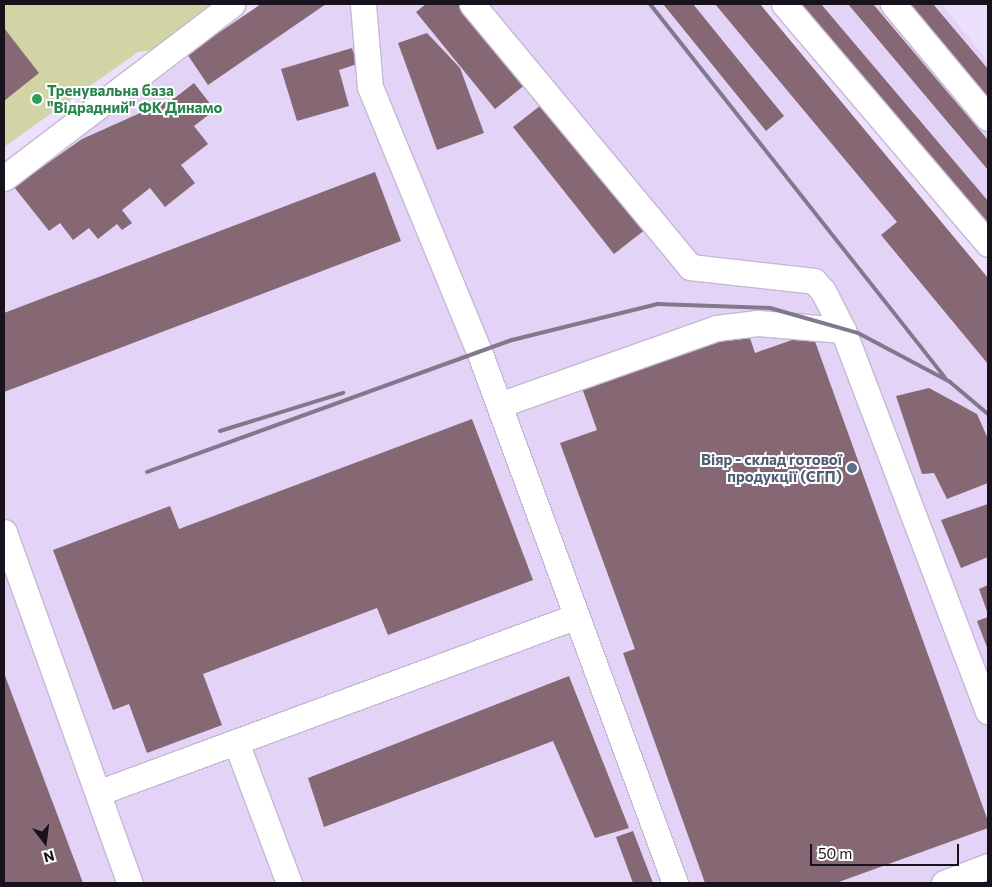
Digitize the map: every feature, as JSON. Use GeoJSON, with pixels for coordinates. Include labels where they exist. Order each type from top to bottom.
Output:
{"type":"FeatureCollection","features":[{"type":"Feature","properties":{"kind":"street"},"geometry":{"type":"LineString","coordinates":[[4,178],[232,4]]}},
{"type":"Feature","properties":{"kind":"street"},"geometry":{"type":"LineString","coordinates":[[363,4],[370,88],[499,406],[675,883]]}},
{"type":"Feature","properties":{"kind":"street"},"geometry":{"type":"LineString","coordinates":[[472,4],[690,267],[814,281],[842,330],[988,711]]}},
{"type":"Feature","properties":{"kind":"street"},"geometry":{"type":"LineString","coordinates":[[784,4],[988,244]]}},
{"type":"Feature","properties":{"kind":"street"},"geometry":{"type":"LineString","coordinates":[[893,4],[988,118]]}},
{"type":"Feature","properties":{"kind":"street"},"geometry":{"type":"LineString","coordinates":[[499,406],[716,328],[758,323],[842,330]]}},
{"type":"Feature","properties":{"kind":"street"},"geometry":{"type":"LineString","coordinates":[[4,532],[8,565],[100,792],[130,883]]}},
{"type":"Feature","properties":{"kind":"street"},"geometry":{"type":"LineString","coordinates":[[100,792],[577,616]]}},
{"type":"Feature","properties":{"kind":"street"},"geometry":{"type":"LineString","coordinates":[[236,742],[289,883]]}},
{"type":"Feature","properties":{"kind":"street"},"geometry":{"type":"LineString","coordinates":[[944,883],[988,866]]}},
{"type":"Feature","properties":{"kind":"shaded area"},"geometry":{"type":"Polygon","coordinates":[[[260,4],[760,4],[988,278],[988,883],[4,883],[4,194],[260,4]]]}},
{"type":"Feature","properties":{"kind":"shaded area"},"geometry":{"type":"Polygon","coordinates":[[[796,4],[942,4],[988,61],[988,233],[796,4]]]}},
{"type":"Feature","properties":{"kind":"green space","name":"Тренувальна база \"Відрадний\" ФК Динамо"},"geometry":{"type":"Polygon","coordinates":[[[4,4],[214,4],[154,50],[138,52],[4,147],[4,4]]]}},
{"type":"Feature","properties":{"kind":"building"},"geometry":{"type":"Polygon","coordinates":[[[261,4],[326,4],[208,85],[187,54],[261,4]]]}},
{"type":"Feature","properties":{"kind":"building"},"geometry":{"type":"Polygon","coordinates":[[[426,4],[461,4],[526,84],[495,109],[416,12],[426,4]]]}},
{"type":"Feature","properties":{"kind":"building"},"geometry":{"type":"Polygon","coordinates":[[[663,4],[693,4],[784,116],[766,131],[663,4]]]}},
{"type":"Feature","properties":{"kind":"building"},"geometry":{"type":"Polygon","coordinates":[[[715,4],[760,4],[988,278],[988,364],[881,235],[897,222],[715,4]]]}},
{"type":"Feature","properties":{"kind":"building"},"geometry":{"type":"Polygon","coordinates":[[[796,4],[821,4],[988,201],[988,233],[796,4]]]}},
{"type":"Feature","properties":{"kind":"building"},"geometry":{"type":"Polygon","coordinates":[[[848,4],[873,4],[988,140],[988,170],[848,4]]]}},
{"type":"Feature","properties":{"kind":"building"},"geometry":{"type":"Polygon","coordinates":[[[905,4],[933,4],[988,69],[988,103],[905,4]]]}},
{"type":"Feature","properties":{"kind":"building"},"geometry":{"type":"Polygon","coordinates":[[[4,28],[39,73],[4,101],[4,28]]]}},
{"type":"Feature","properties":{"kind":"building"},"geometry":{"type":"Polygon","coordinates":[[[427,33],[460,68],[484,133],[437,150],[398,43],[427,33]]]}},
{"type":"Feature","properties":{"kind":"building"},"geometry":{"type":"Polygon","coordinates":[[[352,48],[357,64],[339,70],[349,106],[297,121],[281,69],[352,48]]]}},
{"type":"Feature","properties":{"kind":"building"},"geometry":{"type":"Polygon","coordinates":[[[194,83],[215,110],[194,126],[208,144],[181,165],[195,183],[165,207],[150,188],[122,210],[132,223],[122,230],[117,224],[98,239],[89,228],[73,240],[60,223],[49,231],[14,187],[82,139],[176,97],[194,83]]]}},
{"type":"Feature","properties":{"kind":"building"},"geometry":{"type":"Polygon","coordinates":[[[545,102],[646,229],[614,254],[513,127],[545,102]]]}},
{"type":"Feature","properties":{"kind":"building"},"geometry":{"type":"Polygon","coordinates":[[[375,172],[401,241],[4,392],[4,313],[375,172]]]}},
{"type":"Feature","properties":{"kind":"building"},"geometry":{"type":"Polygon","coordinates":[[[747,329],[755,353],[812,333],[988,821],[988,828],[836,883],[705,883],[623,653],[635,649],[560,443],[597,430],[582,388],[747,329]]]}},
{"type":"Feature","properties":{"kind":"building"},"geometry":{"type":"Polygon","coordinates":[[[929,388],[977,414],[988,439],[988,483],[947,499],[934,473],[922,474],[896,396],[929,388]]]}},
{"type":"Feature","properties":{"kind":"building"},"geometry":{"type":"Polygon","coordinates":[[[472,419],[533,580],[388,635],[377,608],[203,674],[222,725],[147,753],[129,704],[113,710],[53,550],[170,506],[179,529],[472,419]]]}},
{"type":"Feature","properties":{"kind":"building"},"geometry":{"type":"Polygon","coordinates":[[[988,504],[988,557],[961,568],[941,520],[988,504]]]}},
{"type":"Feature","properties":{"kind":"building"},"geometry":{"type":"Polygon","coordinates":[[[988,585],[988,614],[979,589],[988,585]]]}},
{"type":"Feature","properties":{"kind":"building"},"geometry":{"type":"Polygon","coordinates":[[[988,617],[988,650],[977,621],[988,617]]]}},
{"type":"Feature","properties":{"kind":"building"},"geometry":{"type":"Polygon","coordinates":[[[4,673],[83,883],[4,883],[4,673]]]}},
{"type":"Feature","properties":{"kind":"building"},"geometry":{"type":"Polygon","coordinates":[[[569,676],[629,828],[595,838],[553,741],[324,827],[308,778],[569,676]]]}},
{"type":"Feature","properties":{"kind":"building"},"geometry":{"type":"Polygon","coordinates":[[[633,831],[653,883],[633,883],[616,837],[633,831]]]}},
{"type":"Feature","properties":{"kind":"railway"},"geometry":{"type":"LineString","coordinates":[[650,4],[945,377]]}},
{"type":"Feature","properties":{"kind":"railway"},"geometry":{"type":"LineString","coordinates":[[147,472],[512,340],[657,304],[770,308],[858,333],[950,382],[988,414]]}},
{"type":"Feature","properties":{"kind":"railway"},"geometry":{"type":"LineString","coordinates":[[220,431],[343,393]]}},
{"type":"Feature","properties":{"kind":"place","name":"Тренувальна база \"Відрадний\" ФК Динамо"},"geometry":{"type":"Point","coordinates":[37,99]}},
{"type":"Feature","properties":{"kind":"place","name":"Віяр - склад готової продукції (СГП)"},"geometry":{"type":"Point","coordinates":[852,468]}}]}
